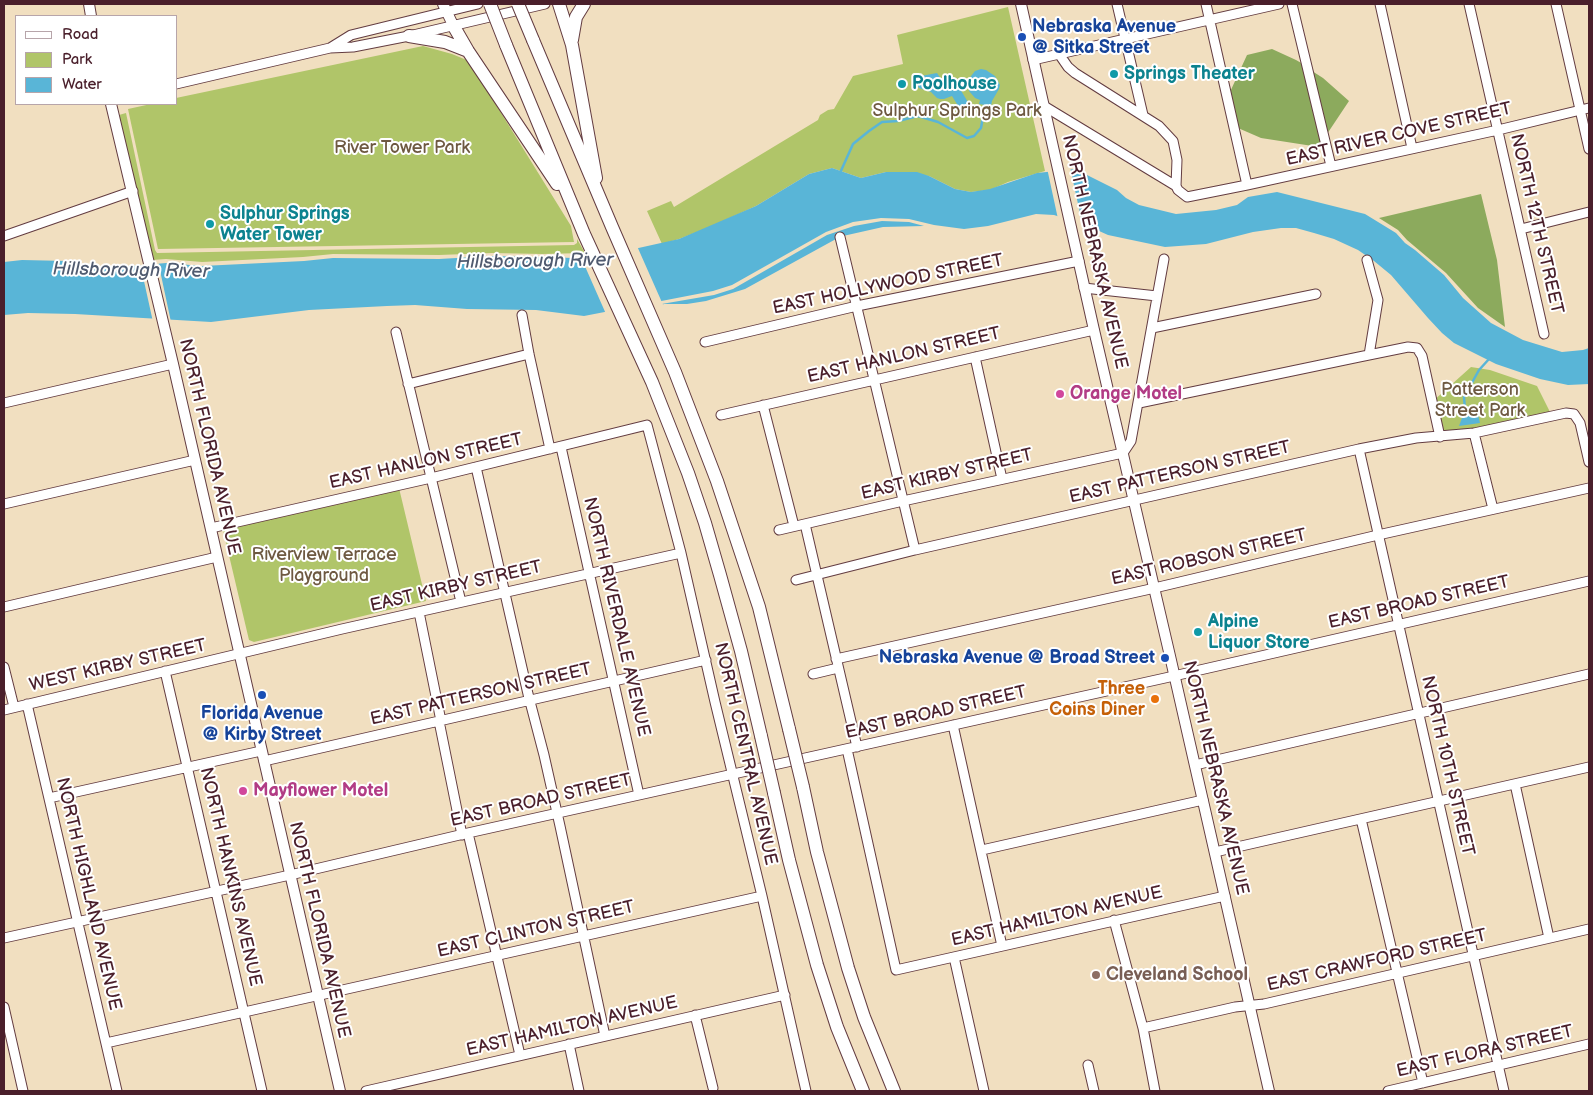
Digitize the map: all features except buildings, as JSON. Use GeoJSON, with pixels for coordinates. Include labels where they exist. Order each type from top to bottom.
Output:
{"type":"FeatureCollection","features":[{"type":"Feature","properties":{"kind":"highway"},"geometry":{"type":"LineString","coordinates":[[490,4],[571,204],[652,382],[688,473],[705,523],[741,651],[794,879],[817,966],[837,1027],[863,1091]]}},
{"type":"Feature","properties":{"kind":"highway"},"geometry":{"type":"LineString","coordinates":[[518,4],[695,421],[714,473],[759,607],[817,852],[848,968],[864,1017],[894,1091]]}},
{"type":"Feature","properties":{"kind":"highway"},"geometry":{"type":"LineString","coordinates":[[559,4],[572,45],[601,202]]}},
{"type":"Feature","properties":{"kind":"highway"},"geometry":{"type":"LineString","coordinates":[[572,45],[576,17],[584,4]]}},
{"type":"Feature","properties":{"kind":"highway"},"geometry":{"type":"LineString","coordinates":[[453,25],[468,51],[571,204]]}},
{"type":"Feature","properties":{"kind":"highway"},"geometry":{"type":"LineString","coordinates":[[409,36],[445,42],[468,51]]}},
{"type":"Feature","properties":{"kind":"main road","name":"NORTH NEBRASKA AVENUE"},"geometry":{"type":"LineString","coordinates":[[1021,4],[1084,288],[1269,1091]]}},
{"type":"Feature","properties":{"kind":"main road"},"geometry":{"type":"LineString","coordinates":[[444,7],[453,25]]}},
{"type":"Feature","properties":{"kind":"main road","name":"NORTH FLORIDA AVENUE"},"geometry":{"type":"LineString","coordinates":[[111,105],[133,191],[340,1091]]}},
{"type":"Feature","properties":{"kind":"street"},"geometry":{"type":"LineString","coordinates":[[330,48],[350,35],[444,7],[478,4]]}},
{"type":"Feature","properties":{"kind":"street"},"geometry":{"type":"LineString","coordinates":[[178,84],[330,48],[353,47],[409,36],[545,4]]}},
{"type":"Feature","properties":{"kind":"street"},"geometry":{"type":"LineString","coordinates":[[1117,4],[1143,114]]}},
{"type":"Feature","properties":{"kind":"street"},"geometry":{"type":"LineString","coordinates":[[1206,4],[1248,186]]}},
{"type":"Feature","properties":{"kind":"street"},"geometry":{"type":"LineString","coordinates":[[1033,60],[1279,4]]}},
{"type":"Feature","properties":{"kind":"street"},"geometry":{"type":"LineString","coordinates":[[1292,4],[1331,166]]}},
{"type":"Feature","properties":{"kind":"street"},"geometry":{"type":"LineString","coordinates":[[1380,4],[1412,148]]}},
{"type":"Feature","properties":{"kind":"street","name":"NORTH 12TH STREET"},"geometry":{"type":"LineString","coordinates":[[1469,4],[1544,334]]}},
{"type":"Feature","properties":{"kind":"street"},"geometry":{"type":"LineString","coordinates":[[1556,4],[1589,149]]}},
{"type":"Feature","properties":{"kind":"street"},"geometry":{"type":"LineString","coordinates":[[1044,106],[1176,186],[1177,160],[1173,141],[1160,126],[1076,73],[1068,67],[1059,54]]}},
{"type":"Feature","properties":{"kind":"street","name":"EAST RIVER COVE STREET"},"geometry":{"type":"LineString","coordinates":[[1176,186],[1187,197],[1248,186],[1589,108]]}},
{"type":"Feature","properties":{"kind":"street"},"geometry":{"type":"LineString","coordinates":[[4,236],[133,191]]}},
{"type":"Feature","properties":{"kind":"street"},"geometry":{"type":"LineString","coordinates":[[1521,229],[1589,212]]}},
{"type":"Feature","properties":{"kind":"street"},"geometry":{"type":"LineString","coordinates":[[840,237],[915,550]]}},
{"type":"Feature","properties":{"kind":"street"},"geometry":{"type":"LineString","coordinates":[[1123,453],[1131,441],[1164,259]]}},
{"type":"Feature","properties":{"kind":"street"},"geometry":{"type":"LineString","coordinates":[[1367,260],[1378,300],[1369,354]]}},
{"type":"Feature","properties":{"kind":"street","name":"EAST HOLLYWOOD STREET"},"geometry":{"type":"LineString","coordinates":[[705,342],[857,306],[1079,261]]}},
{"type":"Feature","properties":{"kind":"street"},"geometry":{"type":"LineString","coordinates":[[1084,288],[1157,296]]}},
{"type":"Feature","properties":{"kind":"street"},"geometry":{"type":"LineString","coordinates":[[1152,328],[1316,294]]}},
{"type":"Feature","properties":{"kind":"street"},"geometry":{"type":"LineString","coordinates":[[522,315],[550,449]]}},
{"type":"Feature","properties":{"kind":"street","name":"EAST HANLON STREET"},"geometry":{"type":"LineString","coordinates":[[721,415],[1094,330]]}},
{"type":"Feature","properties":{"kind":"street"},"geometry":{"type":"LineString","coordinates":[[396,332],[461,602]]}},
{"type":"Feature","properties":{"kind":"street"},"geometry":{"type":"LineString","coordinates":[[1139,403],[1369,354],[1408,347],[1417,348],[1422,356],[1440,437]]}},
{"type":"Feature","properties":{"kind":"street"},"geometry":{"type":"LineString","coordinates":[[408,384],[529,354]]}},
{"type":"Feature","properties":{"kind":"street"},"geometry":{"type":"LineString","coordinates":[[975,357],[1002,479]]}},
{"type":"Feature","properties":{"kind":"street"},"geometry":{"type":"LineString","coordinates":[[4,403],[173,364]]}},
{"type":"Feature","properties":{"kind":"street"},"geometry":{"type":"LineString","coordinates":[[763,405],[794,526]]}},
{"type":"Feature","properties":{"kind":"street","name":"EAST PATTERSON STREET"},"geometry":{"type":"LineString","coordinates":[[796,580],[915,550],[1358,449],[1416,438],[1474,433],[1566,412],[1574,414],[1588,443]]}},
{"type":"Feature","properties":{"kind":"street","name":"EAST HANLON STREET"},"geometry":{"type":"LineString","coordinates":[[211,528],[431,478],[647,425]]}},
{"type":"Feature","properties":{"kind":"street","name":"NORTH CENTRAL AVENUE"},"geometry":{"type":"LineString","coordinates":[[647,425],[681,553],[806,1091]]}},
{"type":"Feature","properties":{"kind":"street"},"geometry":{"type":"LineString","coordinates":[[1474,433],[1493,509]]}},
{"type":"Feature","properties":{"kind":"street"},"geometry":{"type":"LineString","coordinates":[[1588,443],[1589,462]]}},
{"type":"Feature","properties":{"kind":"street","name":"NORTH RIVERDALE AVENUE"},"geometry":{"type":"LineString","coordinates":[[561,446],[640,795]]}},
{"type":"Feature","properties":{"kind":"street","name":"NORTH 10TH STREET"},"geometry":{"type":"LineString","coordinates":[[1358,449],[1504,1091]]}},
{"type":"Feature","properties":{"kind":"street","name":"EAST KIRBY STREET"},"geometry":{"type":"LineString","coordinates":[[778,530],[1123,453]]}},
{"type":"Feature","properties":{"kind":"street"},"geometry":{"type":"LineString","coordinates":[[4,504],[195,460]]}},
{"type":"Feature","properties":{"kind":"street"},"geometry":{"type":"LineString","coordinates":[[476,467],[557,814],[605,1036]]}},
{"type":"Feature","properties":{"kind":"street","name":"EAST ROBSON STREET"},"geometry":{"type":"LineString","coordinates":[[813,674],[837,664],[1154,588],[1589,488]]}},
{"type":"Feature","properties":{"kind":"street"},"geometry":{"type":"LineString","coordinates":[[805,524],[857,747]]}},
{"type":"Feature","properties":{"kind":"street","name":"EAST KIRBY STREET"},"geometry":{"type":"LineString","coordinates":[[239,653],[681,553]]}},
{"type":"Feature","properties":{"kind":"street"},"geometry":{"type":"LineString","coordinates":[[4,607],[217,557]]}},
{"type":"Feature","properties":{"kind":"street","name":"EAST BROAD STREET"},"geometry":{"type":"LineString","coordinates":[[4,938],[217,892],[465,834],[1174,676],[1589,581]]}},
{"type":"Feature","properties":{"kind":"street"},"geometry":{"type":"LineString","coordinates":[[420,612],[440,721],[465,834],[497,955],[520,1055]]}},
{"type":"Feature","properties":{"kind":"street","name":"WEST KIRBY STREET"},"geometry":{"type":"LineString","coordinates":[[4,710],[239,653]]}},
{"type":"Feature","properties":{"kind":"street","name":"EAST PATTERSON STREET"},"geometry":{"type":"LineString","coordinates":[[49,798],[188,768],[262,756],[440,721],[706,660]]}},
{"type":"Feature","properties":{"kind":"street"},"geometry":{"type":"LineString","coordinates":[[4,667],[14,707]]}},
{"type":"Feature","properties":{"kind":"street","name":"NORTH HANKINS AVENUE"},"geometry":{"type":"LineString","coordinates":[[165,671],[262,1091]]}},
{"type":"Feature","properties":{"kind":"street"},"geometry":{"type":"LineString","coordinates":[[1195,765],[1589,674]]}},
{"type":"Feature","properties":{"kind":"street","name":"NORTH HIGHLAND AVENUE"},"geometry":{"type":"LineString","coordinates":[[27,704],[117,1091]]}},
{"type":"Feature","properties":{"kind":"street"},"geometry":{"type":"LineString","coordinates":[[953,725],[1002,946]]}},
{"type":"Feature","properties":{"kind":"street","name":"EAST HAMILTON AVENUE"},"geometry":{"type":"LineString","coordinates":[[847,749],[896,970],[1225,896]]}},
{"type":"Feature","properties":{"kind":"street"},"geometry":{"type":"LineString","coordinates":[[1215,852],[1589,767]]}},
{"type":"Feature","properties":{"kind":"street"},"geometry":{"type":"LineString","coordinates":[[1515,784],[1549,938]]}},
{"type":"Feature","properties":{"kind":"street"},"geometry":{"type":"LineString","coordinates":[[982,850],[1203,800]]}},
{"type":"Feature","properties":{"kind":"street"},"geometry":{"type":"LineString","coordinates":[[1361,819],[1423,1083]]}},
{"type":"Feature","properties":{"kind":"street","name":"EAST CLINTON STREET"},"geometry":{"type":"LineString","coordinates":[[106,1043],[762,896]]}},
{"type":"Feature","properties":{"kind":"street"},"geometry":{"type":"LineString","coordinates":[[1114,920],[1143,1028],[1155,1091]]}},
{"type":"Feature","properties":{"kind":"street","name":"EAST CRAWFORD STREET"},"geometry":{"type":"LineString","coordinates":[[1143,1028],[1235,1007],[1264,1004],[1589,929]]}},
{"type":"Feature","properties":{"kind":"street"},"geometry":{"type":"LineString","coordinates":[[954,957],[984,1091]]}},
{"type":"Feature","properties":{"kind":"street","name":"EAST HAMILTON AVENUE"},"geometry":{"type":"LineString","coordinates":[[366,1091],[785,995]]}},
{"type":"Feature","properties":{"kind":"street"},"geometry":{"type":"LineString","coordinates":[[4,1007],[23,1091]]}},
{"type":"Feature","properties":{"kind":"street"},"geometry":{"type":"LineString","coordinates":[[695,1015],[713,1088]]}},
{"type":"Feature","properties":{"kind":"street"},"geometry":{"type":"LineString","coordinates":[[569,1044],[580,1091]]}},
{"type":"Feature","properties":{"kind":"street","name":"EAST FLORA STREET"},"geometry":{"type":"LineString","coordinates":[[1388,1091],[1589,1044]]}},
{"type":"Feature","properties":{"kind":"street"},"geometry":{"type":"LineString","coordinates":[[1088,1065],[1094,1091]]}},
{"type":"Feature","properties":{"kind":"green space","name":"Sulphur Springs Park"},"geometry":{"type":"Polygon","coordinates":[[[1008,7],[1045,171],[1008,182],[990,190],[971,192],[955,189],[929,176],[886,172],[861,178],[832,168],[809,174],[756,206],[710,227],[662,244],[647,211],[671,201],[674,207],[818,120],[820,115],[834,109],[853,76],[903,64],[897,35],[1008,7]]]}},
{"type":"Feature","properties":{"kind":"green space","name":"River Tower Park"},"geometry":{"type":"Polygon","coordinates":[[[423,46],[452,54],[469,61],[571,226],[574,242],[158,249],[128,109],[146,105],[178,105],[178,98],[423,46]]]}},
{"type":"Feature","properties":{"kind":"green space"},"geometry":{"type":"Polygon","coordinates":[[[1272,49],[1303,64],[1322,143],[1319,147],[1261,138],[1238,128],[1230,92],[1247,55],[1272,49]]]}},
{"type":"Feature","properties":{"kind":"green space"},"geometry":{"type":"Polygon","coordinates":[[[1312,71],[1349,101],[1327,134],[1312,71]]]}},
{"type":"Feature","properties":{"kind":"green space"},"geometry":{"type":"Polygon","coordinates":[[[126,113],[157,253],[574,245],[577,243],[577,239],[585,253],[333,254],[202,262],[166,259],[152,260],[119,115],[126,113]]]}},
{"type":"Feature","properties":{"kind":"green space"},"geometry":{"type":"Polygon","coordinates":[[[1481,194],[1497,260],[1505,327],[1478,308],[1446,273],[1398,230],[1379,218],[1481,194]]]}},
{"type":"Feature","properties":{"kind":"green space","name":"Patterson Street Park"},"geometry":{"type":"Polygon","coordinates":[[[1471,367],[1490,370],[1537,386],[1552,416],[1440,437],[1432,402],[1471,367]]]}},
{"type":"Feature","properties":{"kind":"green space","name":"Riverview Terrace Playground"},"geometry":{"type":"Polygon","coordinates":[[[399,488],[426,601],[254,642],[249,640],[223,530],[399,488]]]}},
{"type":"Feature","properties":{"kind":"water"},"geometry":{"type":"Polygon","coordinates":[[[981,69],[995,76],[1000,85],[991,106],[979,104],[980,100],[975,98],[969,91],[968,80],[975,71],[981,69]]]}},
{"type":"Feature","properties":{"kind":"water"},"geometry":{"type":"Polygon","coordinates":[[[937,73],[941,79],[948,74],[951,79],[944,84],[946,87],[956,82],[969,104],[960,109],[952,96],[940,99],[931,92],[919,88],[916,77],[937,73]]]}},
{"type":"Feature","properties":{"kind":"water","name":"Hillsborough River"},"geometry":{"type":"Polygon","coordinates":[[[832,168],[861,178],[886,172],[917,172],[955,189],[971,192],[990,189],[1037,173],[1075,169],[1117,190],[1126,198],[1139,205],[1176,214],[1216,210],[1237,205],[1248,197],[1277,192],[1365,214],[1396,233],[1405,243],[1444,275],[1463,298],[1491,323],[1523,340],[1562,352],[1589,348],[1589,384],[1568,385],[1540,379],[1496,364],[1454,343],[1428,318],[1391,275],[1358,250],[1334,239],[1296,228],[1281,228],[1253,232],[1206,244],[1165,247],[1108,235],[1054,215],[1036,214],[988,226],[964,229],[909,219],[881,218],[853,222],[826,232],[732,285],[713,291],[584,316],[536,310],[467,309],[415,305],[309,310],[211,322],[75,314],[28,313],[4,315],[4,262],[22,260],[68,261],[70,267],[132,266],[166,263],[202,266],[333,258],[439,259],[492,256],[576,258],[607,255],[679,239],[756,206],[809,174],[832,168]]]}},
{"type":"Feature","properties":{"kind":"water"},"geometry":{"type":"Polygon","coordinates":[[[882,221],[909,222],[924,226],[883,227],[843,236],[842,232],[835,234],[836,239],[745,289],[706,301],[687,304],[664,304],[652,309],[650,306],[714,295],[733,289],[827,235],[854,226],[882,221]]]}},
{"type":"Feature","properties":{"kind":"water"},"geometry":{"type":"Polygon","coordinates":[[[1465,410],[1473,416],[1478,415],[1480,423],[1459,426],[1465,410]]]}},
{"type":"Feature","properties":{"kind":"pier"},"geometry":{"type":"Polygon","coordinates":[[[1070,167],[1083,227],[1058,219],[1047,168],[1070,167]]]}},
{"type":"Feature","properties":{"kind":"pier"},"geometry":{"type":"Polygon","coordinates":[[[637,246],[664,307],[652,311],[648,305],[606,314],[580,255],[637,246]]]}},
{"type":"Feature","properties":{"kind":"pier"},"geometry":{"type":"Polygon","coordinates":[[[158,261],[171,322],[166,323],[153,322],[140,263],[158,261]]]}},
{"type":"Feature","properties":{"kind":"waterway"},"geometry":{"type":"LineString","coordinates":[[840,173],[853,144],[882,122],[898,121],[918,116],[938,122],[967,138],[974,136],[981,128],[985,105]]}},
{"type":"Feature","properties":{"kind":"waterway"},"geometry":{"type":"LineString","coordinates":[[1465,410],[1464,397],[1479,370],[1489,359]]}},
{"type":"Feature","properties":{"kind":"place","name":"Nebraska Avenue @ Sitka Street"},"geometry":{"type":"Point","coordinates":[1022,37]}},
{"type":"Feature","properties":{"kind":"place","name":"Springs Theater"},"geometry":{"type":"Point","coordinates":[1114,74]}},
{"type":"Feature","properties":{"kind":"place","name":"Poolhouse"},"geometry":{"type":"Point","coordinates":[902,84]}},
{"type":"Feature","properties":{"kind":"place","name":"Sulphur Springs Water Tower"},"geometry":{"type":"Point","coordinates":[210,224]}},
{"type":"Feature","properties":{"kind":"place","name":"Orange Motel"},"geometry":{"type":"Point","coordinates":[1060,394]}},
{"type":"Feature","properties":{"kind":"place","name":"Alpine Liquor Store"},"geometry":{"type":"Point","coordinates":[1198,632]}},
{"type":"Feature","properties":{"kind":"place","name":"Nebraska Avenue @ Broad Street"},"geometry":{"type":"Point","coordinates":[1165,658]}},
{"type":"Feature","properties":{"kind":"place","name":"Florida Avenue @ Kirby Street"},"geometry":{"type":"Point","coordinates":[262,695]}},
{"type":"Feature","properties":{"kind":"place","name":"Three Coins Diner"},"geometry":{"type":"Point","coordinates":[1155,699]}},
{"type":"Feature","properties":{"kind":"place","name":"Mayflower Motel"},"geometry":{"type":"Point","coordinates":[243,791]}},
{"type":"Feature","properties":{"kind":"place","name":"Cleveland School"},"geometry":{"type":"Point","coordinates":[1096,975]}}]}
